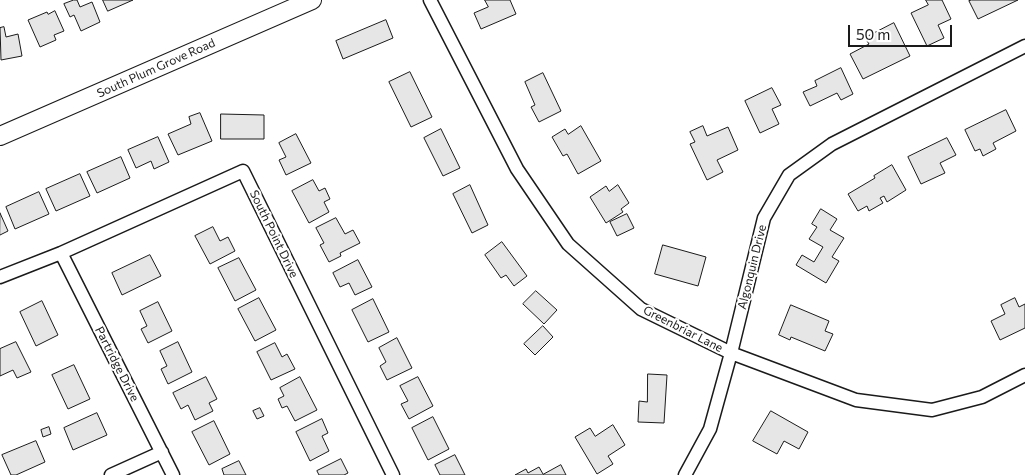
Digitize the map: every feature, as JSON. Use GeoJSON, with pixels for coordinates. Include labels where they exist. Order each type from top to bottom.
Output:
{"type":"FeatureCollection","features":[{"type":"Feature","properties":{"kind":"street","name":"South Plum Grove Road"},"geometry":{"type":"LineString","coordinates":[[0,136],[312,0]]}},
{"type":"Feature","properties":{"kind":"street","name":"Greenbriar Lane"},"geometry":{"type":"LineString","coordinates":[[430,0],[517,170],[568,244],[641,309],[731,353],[856,400],[932,410],[982,397],[1025,375]]}},
{"type":"Feature","properties":{"kind":"street","name":"Algonquin Drive"},"geometry":{"type":"LineString","coordinates":[[684,475],[710,429],[731,353],[764,218],[789,175],[832,144],[1025,46]]}},
{"type":"Feature","properties":{"kind":"street","name":"South Point Drive"},"geometry":{"type":"LineString","coordinates":[[61,252],[243,171],[393,475]]}},
{"type":"Feature","properties":{"kind":"street"},"geometry":{"type":"LineString","coordinates":[[0,277],[61,252]]}},
{"type":"Feature","properties":{"kind":"street","name":"Partridge Drive"},"geometry":{"type":"LineString","coordinates":[[61,252],[174,475]]}},
{"type":"Feature","properties":{"kind":"street"},"geometry":{"type":"LineString","coordinates":[[111,475],[162,452]]}},
{"type":"Feature","properties":{"kind":"building"},"geometry":{"type":"Polygon","coordinates":[[[77,0],[80,7],[92,2],[100,22],[81,31],[74,15],[70,17],[64,4],[77,0]]]}},
{"type":"Feature","properties":{"kind":"building"},"geometry":{"type":"Polygon","coordinates":[[[103,0],[133,0],[108,11],[103,0]]]}},
{"type":"Feature","properties":{"kind":"building"},"geometry":{"type":"Polygon","coordinates":[[[485,0],[510,0],[516,14],[481,29],[474,13],[488,7],[485,0]]]}},
{"type":"Feature","properties":{"kind":"building"},"geometry":{"type":"Polygon","coordinates":[[[926,0],[942,0],[951,19],[938,25],[944,38],[927,46],[911,13],[928,5],[926,0]]]}},
{"type":"Feature","properties":{"kind":"building"},"geometry":{"type":"Polygon","coordinates":[[[1018,0],[978,19],[969,1],[1018,0]]]}},
{"type":"Feature","properties":{"kind":"building"},"geometry":{"type":"Polygon","coordinates":[[[55,11],[64,31],[54,35],[56,40],[40,47],[28,20],[47,12],[48,14],[55,11]]]}},
{"type":"Feature","properties":{"kind":"building"},"geometry":{"type":"Polygon","coordinates":[[[386,20],[393,38],[343,59],[336,41],[386,20]]]}},
{"type":"Feature","properties":{"kind":"building"},"geometry":{"type":"Polygon","coordinates":[[[894,23],[910,56],[863,79],[850,54],[869,44],[865,38],[894,23]]]}},
{"type":"Feature","properties":{"kind":"building"},"geometry":{"type":"Polygon","coordinates":[[[4,27],[6,37],[18,34],[22,56],[1,60],[0,28],[4,27]]]}},
{"type":"Feature","properties":{"kind":"building"},"geometry":{"type":"Polygon","coordinates":[[[841,68],[853,94],[841,100],[837,93],[810,106],[803,92],[817,86],[815,81],[841,68]]]}},
{"type":"Feature","properties":{"kind":"building"},"geometry":{"type":"Polygon","coordinates":[[[410,72],[432,117],[411,127],[389,82],[410,72]]]}},
{"type":"Feature","properties":{"kind":"building"},"geometry":{"type":"Polygon","coordinates":[[[543,73],[561,111],[539,122],[531,107],[535,105],[525,82],[543,73]]]}},
{"type":"Feature","properties":{"kind":"building"},"geometry":{"type":"Polygon","coordinates":[[[772,88],[781,105],[772,109],[779,124],[760,133],[745,101],[772,88]]]}},
{"type":"Feature","properties":{"kind":"building"},"geometry":{"type":"Polygon","coordinates":[[[1006,110],[1016,131],[993,143],[996,149],[983,156],[980,149],[975,151],[965,130],[1006,110]]]}},
{"type":"Feature","properties":{"kind":"building"},"geometry":{"type":"Polygon","coordinates":[[[200,113],[212,141],[178,155],[168,134],[191,124],[189,117],[200,113]]]}},
{"type":"Feature","properties":{"kind":"building"},"geometry":{"type":"Polygon","coordinates":[[[221,114],[264,115],[264,139],[221,139],[221,114]]]}},
{"type":"Feature","properties":{"kind":"building"},"geometry":{"type":"Polygon","coordinates":[[[581,126],[601,161],[578,174],[567,154],[563,156],[552,137],[565,129],[568,134],[581,126]]]}},
{"type":"Feature","properties":{"kind":"building"},"geometry":{"type":"Polygon","coordinates":[[[703,126],[707,136],[728,127],[738,150],[717,160],[723,172],[707,180],[690,144],[695,142],[690,132],[703,126]]]}},
{"type":"Feature","properties":{"kind":"building"},"geometry":{"type":"Polygon","coordinates":[[[441,129],[460,168],[443,176],[424,138],[441,129]]]}},
{"type":"Feature","properties":{"kind":"building"},"geometry":{"type":"Polygon","coordinates":[[[296,134],[311,163],[286,175],[279,160],[286,157],[279,143],[296,134]]]}},
{"type":"Feature","properties":{"kind":"building"},"geometry":{"type":"Polygon","coordinates":[[[158,137],[169,162],[154,169],[151,161],[136,168],[128,150],[158,137]]]}},
{"type":"Feature","properties":{"kind":"building"},"geometry":{"type":"Polygon","coordinates":[[[947,138],[956,155],[940,163],[945,173],[921,184],[908,157],[947,138]]]}},
{"type":"Feature","properties":{"kind":"building"},"geometry":{"type":"Polygon","coordinates":[[[121,157],[130,178],[97,193],[87,172],[121,157]]]}},
{"type":"Feature","properties":{"kind":"building"},"geometry":{"type":"Polygon","coordinates":[[[892,165],[906,190],[887,202],[884,196],[880,198],[883,203],[869,211],[867,206],[858,211],[848,194],[892,165]]]}},
{"type":"Feature","properties":{"kind":"building"},"geometry":{"type":"Polygon","coordinates":[[[80,174],[90,196],[56,211],[46,189],[80,174]]]}},
{"type":"Feature","properties":{"kind":"building"},"geometry":{"type":"Polygon","coordinates":[[[313,180],[319,191],[325,188],[330,199],[324,202],[329,212],[309,223],[292,191],[313,180]]]}},
{"type":"Feature","properties":{"kind":"building"},"geometry":{"type":"Polygon","coordinates":[[[470,185],[488,225],[472,233],[453,194],[470,185]]]}},
{"type":"Feature","properties":{"kind":"building"},"geometry":{"type":"Polygon","coordinates":[[[618,185],[629,203],[621,209],[623,212],[606,223],[590,197],[606,186],[609,191],[618,185]]]}},
{"type":"Feature","properties":{"kind":"building"},"geometry":{"type":"Polygon","coordinates":[[[39,192],[49,214],[15,229],[6,207],[39,192]]]}},
{"type":"Feature","properties":{"kind":"building"},"geometry":{"type":"Polygon","coordinates":[[[821,209],[837,219],[830,230],[844,238],[832,257],[839,261],[826,283],[796,265],[802,255],[814,262],[823,247],[809,239],[817,227],[812,224],[821,209]]]}},
{"type":"Feature","properties":{"kind":"building"},"geometry":{"type":"Polygon","coordinates":[[[0,213],[8,231],[0,235],[0,213]]]}},
{"type":"Feature","properties":{"kind":"building"},"geometry":{"type":"Polygon","coordinates":[[[627,214],[634,228],[617,236],[610,222],[627,214]]]}},
{"type":"Feature","properties":{"kind":"building"},"geometry":{"type":"Polygon","coordinates":[[[336,218],[345,234],[353,230],[360,243],[340,253],[341,256],[329,262],[320,245],[324,243],[316,228],[336,218]]]}},
{"type":"Feature","properties":{"kind":"building"},"geometry":{"type":"Polygon","coordinates":[[[213,227],[220,241],[228,237],[235,251],[210,264],[195,236],[213,227]]]}},
{"type":"Feature","properties":{"kind":"building"},"geometry":{"type":"Polygon","coordinates":[[[502,242],[527,276],[514,286],[506,275],[501,278],[485,255],[502,242]]]}},
{"type":"Feature","properties":{"kind":"building"},"geometry":{"type":"Polygon","coordinates":[[[663,245],[706,257],[698,286],[655,274],[663,245]]]}},
{"type":"Feature","properties":{"kind":"building"},"geometry":{"type":"Polygon","coordinates":[[[150,255],[161,276],[122,295],[112,273],[150,255]]]}},
{"type":"Feature","properties":{"kind":"building"},"geometry":{"type":"Polygon","coordinates":[[[239,258],[256,290],[235,301],[218,268],[239,258]]]}},
{"type":"Feature","properties":{"kind":"building"},"geometry":{"type":"Polygon","coordinates":[[[358,260],[372,287],[355,295],[349,283],[340,287],[333,273],[358,260]]]}},
{"type":"Feature","properties":{"kind":"building"},"geometry":{"type":"Polygon","coordinates":[[[536,291],[557,310],[544,324],[523,304],[536,291]]]}},
{"type":"Feature","properties":{"kind":"building"},"geometry":{"type":"Polygon","coordinates":[[[259,298],[276,330],[255,341],[238,309],[259,298]]]}},
{"type":"Feature","properties":{"kind":"building"},"geometry":{"type":"Polygon","coordinates":[[[1015,298],[1019,307],[1025,304],[1025,328],[1000,340],[991,321],[1005,314],[1001,305],[1015,298]]]}},
{"type":"Feature","properties":{"kind":"building"},"geometry":{"type":"Polygon","coordinates":[[[373,299],[389,332],[368,342],[352,310],[373,299]]]}},
{"type":"Feature","properties":{"kind":"building"},"geometry":{"type":"Polygon","coordinates":[[[42,301],[58,335],[36,346],[20,312],[42,301]]]}},
{"type":"Feature","properties":{"kind":"building"},"geometry":{"type":"Polygon","coordinates":[[[158,302],[172,331],[148,343],[141,329],[147,326],[140,311],[158,302]]]}},
{"type":"Feature","properties":{"kind":"building"},"geometry":{"type":"Polygon","coordinates":[[[791,305],[829,321],[825,331],[833,334],[825,351],[791,337],[790,340],[779,335],[791,305]]]}},
{"type":"Feature","properties":{"kind":"building"},"geometry":{"type":"Polygon","coordinates":[[[543,326],[553,337],[535,355],[524,344],[543,326]]]}},
{"type":"Feature","properties":{"kind":"building"},"geometry":{"type":"Polygon","coordinates":[[[397,338],[412,368],[387,380],[380,366],[386,362],[379,348],[397,338]]]}},
{"type":"Feature","properties":{"kind":"building"},"geometry":{"type":"Polygon","coordinates":[[[16,342],[31,372],[17,378],[13,370],[0,376],[0,349],[16,342]]]}},
{"type":"Feature","properties":{"kind":"building"},"geometry":{"type":"Polygon","coordinates":[[[178,342],[192,372],[168,384],[161,369],[167,366],[160,351],[178,342]]]}},
{"type":"Feature","properties":{"kind":"building"},"geometry":{"type":"Polygon","coordinates":[[[275,343],[282,357],[287,354],[295,369],[271,380],[257,352],[275,343]]]}},
{"type":"Feature","properties":{"kind":"building"},"geometry":{"type":"Polygon","coordinates":[[[74,365],[90,399],[68,409],[52,375],[74,365]]]}},
{"type":"Feature","properties":{"kind":"building"},"geometry":{"type":"Polygon","coordinates":[[[648,374],[667,375],[664,423],[638,422],[639,401],[647,402],[648,374]]]}},
{"type":"Feature","properties":{"kind":"building"},"geometry":{"type":"Polygon","coordinates":[[[206,377],[217,399],[209,403],[213,411],[195,420],[188,405],[181,409],[173,393],[206,377]]]}},
{"type":"Feature","properties":{"kind":"building"},"geometry":{"type":"Polygon","coordinates":[[[300,377],[317,410],[295,421],[287,406],[282,408],[278,399],[284,396],[280,388],[300,377]]]}},
{"type":"Feature","properties":{"kind":"building"},"geometry":{"type":"Polygon","coordinates":[[[418,377],[433,406],[409,419],[401,404],[408,401],[400,386],[418,377]]]}},
{"type":"Feature","properties":{"kind":"building"},"geometry":{"type":"Polygon","coordinates":[[[260,408],[264,416],[257,419],[253,411],[260,408]]]}},
{"type":"Feature","properties":{"kind":"building"},"geometry":{"type":"Polygon","coordinates":[[[771,411],[808,432],[799,449],[784,441],[777,454],[753,441],[771,411]]]}},
{"type":"Feature","properties":{"kind":"building"},"geometry":{"type":"Polygon","coordinates":[[[97,413],[107,435],[73,450],[64,428],[97,413]]]}},
{"type":"Feature","properties":{"kind":"building"},"geometry":{"type":"Polygon","coordinates":[[[433,417],[449,449],[428,460],[412,428],[433,417]]]}},
{"type":"Feature","properties":{"kind":"building"},"geometry":{"type":"Polygon","coordinates":[[[322,419],[328,433],[322,436],[329,451],[310,461],[296,432],[322,419]]]}},
{"type":"Feature","properties":{"kind":"building"},"geometry":{"type":"Polygon","coordinates":[[[214,421],[230,454],[209,465],[192,432],[214,421]]]}},
{"type":"Feature","properties":{"kind":"building"},"geometry":{"type":"Polygon","coordinates":[[[613,425],[625,445],[608,456],[613,464],[597,474],[575,437],[590,428],[595,436],[613,425]]]}},
{"type":"Feature","properties":{"kind":"building"},"geometry":{"type":"Polygon","coordinates":[[[49,427],[51,434],[43,437],[41,430],[49,427]]]}},
{"type":"Feature","properties":{"kind":"building"},"geometry":{"type":"Polygon","coordinates":[[[36,441],[45,462],[16,475],[11,475],[2,455],[36,441]]]}},
{"type":"Feature","properties":{"kind":"building"},"geometry":{"type":"Polygon","coordinates":[[[455,455],[465,475],[440,475],[435,465],[455,455]]]}},
{"type":"Feature","properties":{"kind":"building"},"geometry":{"type":"Polygon","coordinates":[[[341,459],[348,473],[344,475],[319,475],[317,471],[341,459]]]}},
{"type":"Feature","properties":{"kind":"building"},"geometry":{"type":"Polygon","coordinates":[[[239,461],[246,475],[224,475],[222,469],[239,461]]]}},
{"type":"Feature","properties":{"kind":"building"},"geometry":{"type":"Polygon","coordinates":[[[561,465],[566,475],[515,475],[526,469],[528,473],[539,467],[543,474],[561,465]]]}}]}
